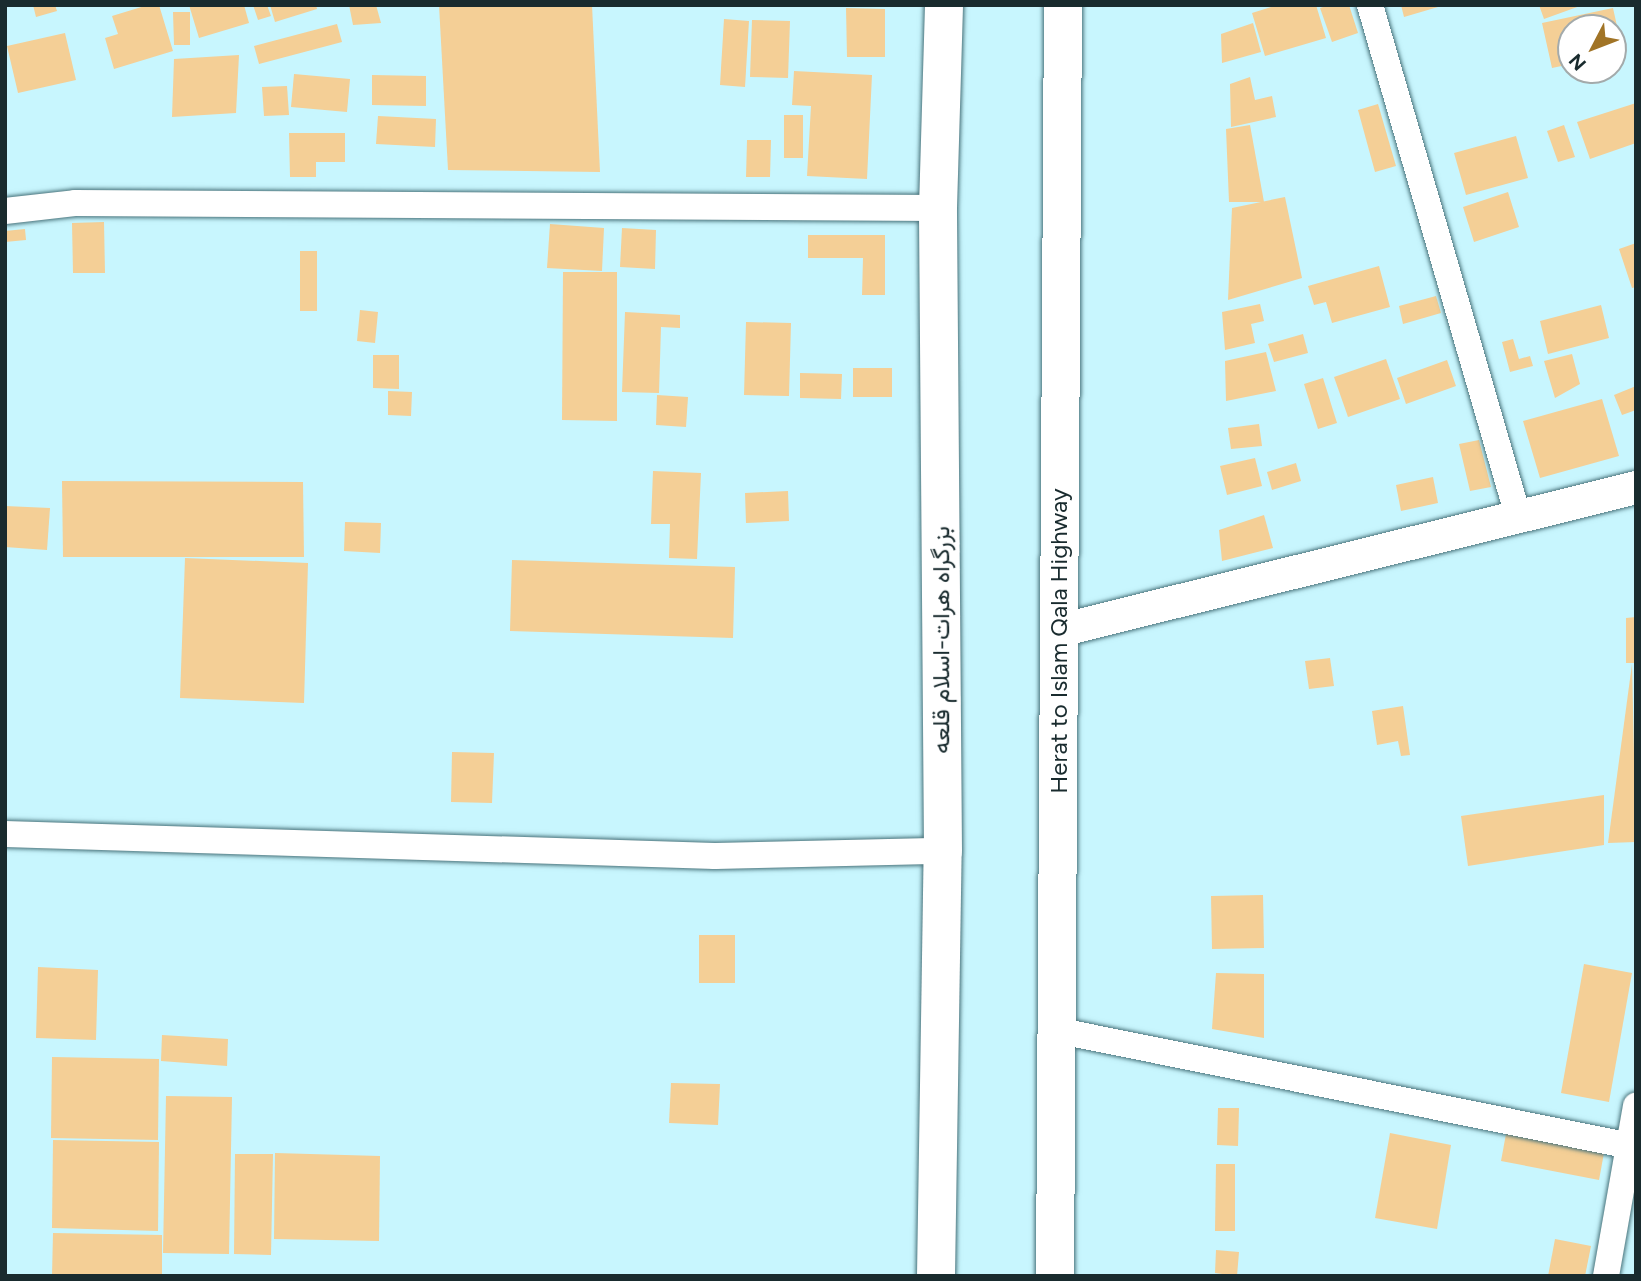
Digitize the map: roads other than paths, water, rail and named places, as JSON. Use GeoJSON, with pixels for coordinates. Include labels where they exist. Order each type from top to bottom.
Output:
{"type":"FeatureCollection","features":[{"type":"Feature","properties":{"kind":"highway","name":"بزرگراه هرات-اسلام قلعه"},"geometry":{"type":"LineString","coordinates":[[936,1276],[943,851],[938,208],[944,5]]}},
{"type":"Feature","properties":{"kind":"highway","name":"Herat to Islam Qala Highway"},"geometry":{"type":"LineString","coordinates":[[1055,1276],[1063,5]]}},
{"type":"Feature","properties":{"kind":"street"},"geometry":{"type":"LineString","coordinates":[[1370,5],[1518,516]]}},
{"type":"Feature","properties":{"kind":"street"},"geometry":{"type":"LineString","coordinates":[[5,211],[75,203],[938,208]]}},
{"type":"Feature","properties":{"kind":"street"},"geometry":{"type":"LineString","coordinates":[[1059,630],[1636,487]]}},
{"type":"Feature","properties":{"kind":"street"},"geometry":{"type":"LineString","coordinates":[[5,834],[715,856],[943,851]]}},
{"type":"Feature","properties":{"kind":"street"},"geometry":{"type":"LineString","coordinates":[[1055,1030],[1632,1146]]}},
{"type":"Feature","properties":{"kind":"street"},"geometry":{"type":"LineString","coordinates":[[1606,1276],[1632,1146],[1636,1106]]}}]}
